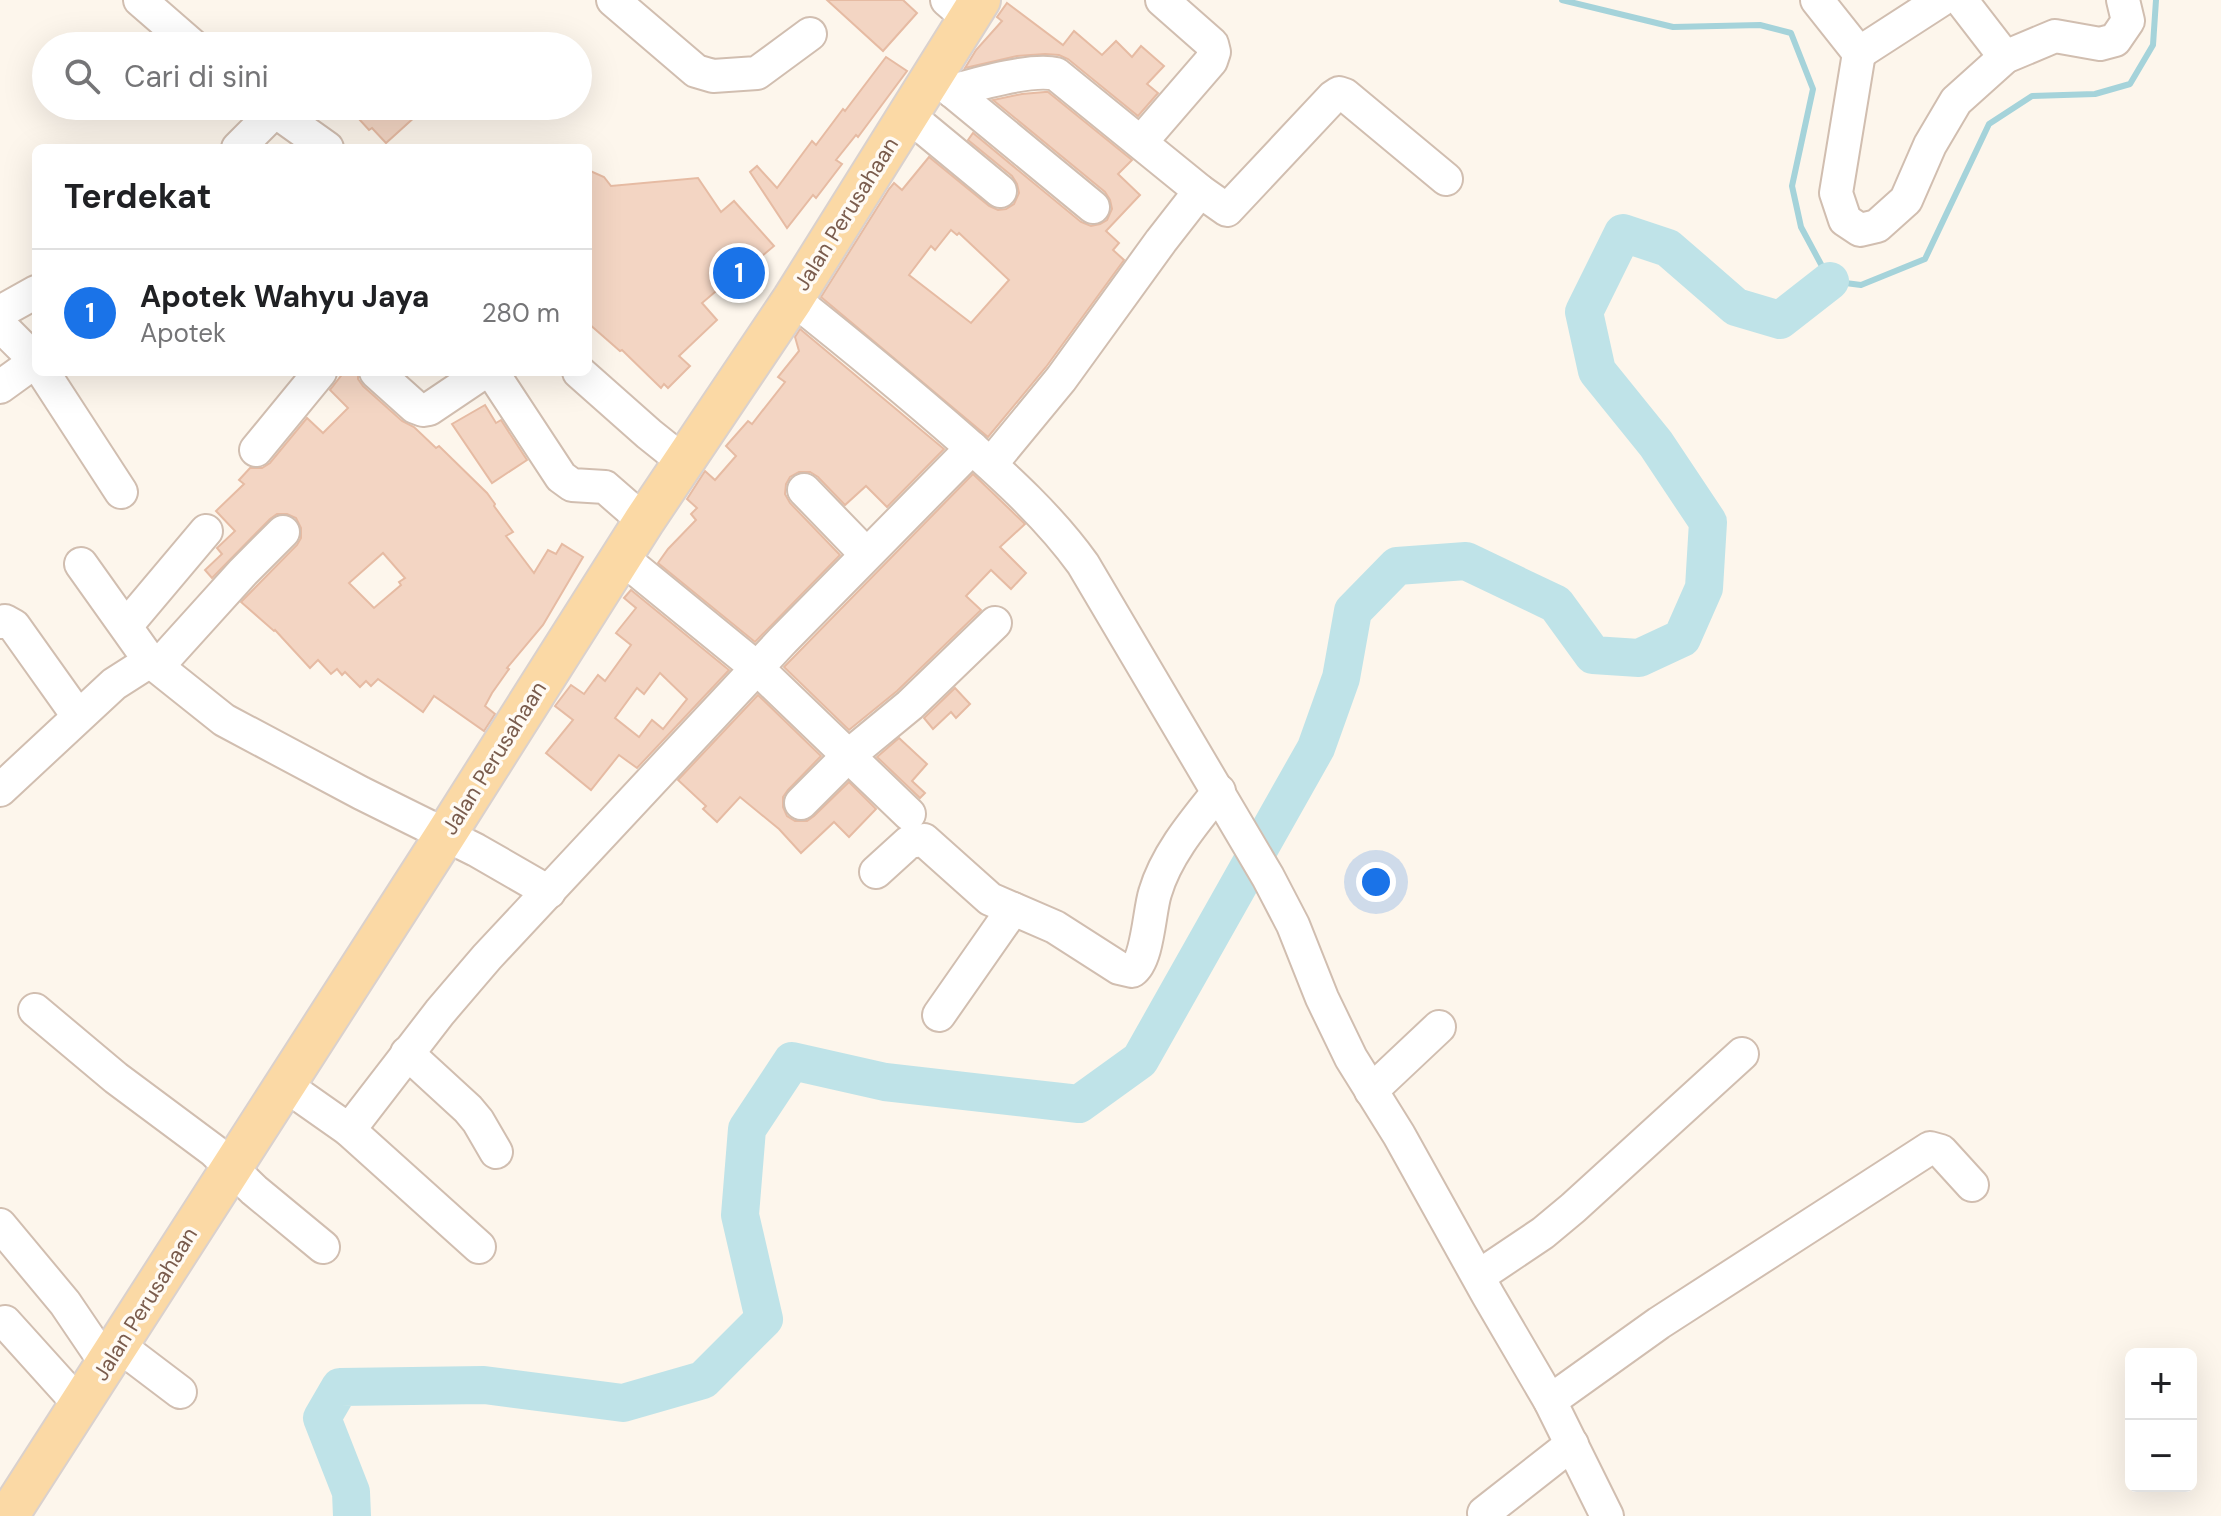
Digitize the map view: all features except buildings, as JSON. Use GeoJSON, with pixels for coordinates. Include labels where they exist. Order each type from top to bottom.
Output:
{"type":"FeatureCollection","features":[{"type":"Feature","properties":{"kind":"main road","name":"Jalan Perusahaan"},"geometry":{"type":"LineString","coordinates":[[8,1516],[644,521],[793,299],[908,115],[943,82],[965,6]]}},
{"type":"Feature","properties":{"kind":"street"},"geometry":{"type":"LineString","coordinates":[[140,0],[177,32]]}},
{"type":"Feature","properties":{"kind":"street"},"geometry":{"type":"LineString","coordinates":[[613,0],[696,71],[706,75],[757,73],[810,34]]}},
{"type":"Feature","properties":{"kind":"street"},"geometry":{"type":"LineString","coordinates":[[1141,142],[1213,56],[1212,44],[1162,0]]}},
{"type":"Feature","properties":{"kind":"street"},"geometry":{"type":"LineString","coordinates":[[1817,0],[1859,53],[1836,193],[1845,220],[1860,230],[1877,226],[1906,200],[1930,145],[1956,101],[2005,57],[2055,36],[2100,44],[2115,40],[2128,21],[2123,0]]}},
{"type":"Feature","properties":{"kind":"street"},"geometry":{"type":"LineString","coordinates":[[1859,53],[1941,0]]}},
{"type":"Feature","properties":{"kind":"street"},"geometry":{"type":"LineString","coordinates":[[1961,0],[2005,57]]}},
{"type":"Feature","properties":{"kind":"street"},"geometry":{"type":"LineString","coordinates":[[943,82],[1052,73],[1200,191],[1228,209],[1339,93],[1446,179]]}},
{"type":"Feature","properties":{"kind":"street"},"geometry":{"type":"LineString","coordinates":[[943,82],[1093,207]]}},
{"type":"Feature","properties":{"kind":"street"},"geometry":{"type":"LineString","coordinates":[[908,115],[1000,191]]}},
{"type":"Feature","properties":{"kind":"street"},"geometry":{"type":"LineString","coordinates":[[241,144],[262,120]]}},
{"type":"Feature","properties":{"kind":"street"},"geometry":{"type":"LineString","coordinates":[[288,120],[322,144]]}},
{"type":"Feature","properties":{"kind":"street"},"geometry":{"type":"LineString","coordinates":[[349,1130],[449,1001],[757,668],[866,554],[981,456],[1061,379],[1200,191]]}},
{"type":"Feature","properties":{"kind":"street"},"geometry":{"type":"LineString","coordinates":[[0,312],[32,294]]}},
{"type":"Feature","properties":{"kind":"street"},"geometry":{"type":"LineString","coordinates":[[793,299],[981,456],[1046,519],[1088,572],[1268,877],[1293,925],[1351,1058],[1399,1135],[1550,1401],[1607,1516]]}},
{"type":"Feature","properties":{"kind":"street"},"geometry":{"type":"LineString","coordinates":[[0,325],[32,357]]}},
{"type":"Feature","properties":{"kind":"street"},"geometry":{"type":"LineString","coordinates":[[0,387],[32,364]]}},
{"type":"Feature","properties":{"kind":"street"},"geometry":{"type":"LineString","coordinates":[[46,376],[121,492]]}},
{"type":"Feature","properties":{"kind":"street"},"geometry":{"type":"LineString","coordinates":[[256,450],[317,376]]}},
{"type":"Feature","properties":{"kind":"street"},"geometry":{"type":"LineString","coordinates":[[380,376],[415,407],[423,410],[478,376]]}},
{"type":"Feature","properties":{"kind":"street"},"geometry":{"type":"LineString","coordinates":[[495,376],[561,477],[572,485],[605,487],[644,521]]}},
{"type":"Feature","properties":{"kind":"street"},"geometry":{"type":"LineString","coordinates":[[584,376],[684,462]]}},
{"type":"Feature","properties":{"kind":"street"},"geometry":{"type":"LineString","coordinates":[[804,490],[866,554]]}},
{"type":"Feature","properties":{"kind":"street"},"geometry":{"type":"LineString","coordinates":[[126,626],[206,531]]}},
{"type":"Feature","properties":{"kind":"street"},"geometry":{"type":"LineString","coordinates":[[0,790],[114,684],[154,664],[283,532]]}},
{"type":"Feature","properties":{"kind":"street"},"geometry":{"type":"LineString","coordinates":[[621,557],[757,668],[909,814]]}},
{"type":"Feature","properties":{"kind":"street"},"geometry":{"type":"LineString","coordinates":[[81,564],[154,664],[224,720],[446,834],[549,892]]}},
{"type":"Feature","properties":{"kind":"street"},"geometry":{"type":"LineString","coordinates":[[0,622],[14,626],[78,716]]}},
{"type":"Feature","properties":{"kind":"street"},"geometry":{"type":"LineString","coordinates":[[801,803],[848,756],[910,705],[995,623]]}},
{"type":"Feature","properties":{"kind":"street"},"geometry":{"type":"LineString","coordinates":[[876,872],[909,842],[924,840],[985,895],[1055,927],[1123,970],[1135,969],[1140,962],[1155,893],[1167,863],[1183,837],[1226,803]]}},
{"type":"Feature","properties":{"kind":"street"},"geometry":{"type":"LineString","coordinates":[[939,1015],[1013,909]]}},
{"type":"Feature","properties":{"kind":"street"},"geometry":{"type":"LineString","coordinates":[[35,1010],[116,1078],[214,1151],[254,1190],[323,1247]]}},
{"type":"Feature","properties":{"kind":"street"},"geometry":{"type":"LineString","coordinates":[[1371,1091],[1439,1027]]}},
{"type":"Feature","properties":{"kind":"street"},"geometry":{"type":"LineString","coordinates":[[407,1053],[468,1109],[496,1152]]}},
{"type":"Feature","properties":{"kind":"street"},"geometry":{"type":"LineString","coordinates":[[1479,1276],[1543,1233],[1573,1208],[1742,1054]]}},
{"type":"Feature","properties":{"kind":"street"},"geometry":{"type":"LineString","coordinates":[[285,1085],[349,1130],[479,1247]]}},
{"type":"Feature","properties":{"kind":"street"},"geometry":{"type":"LineString","coordinates":[[1550,1401],[1659,1323],[1930,1148],[1938,1148],[1944,1153],[1972,1185]]}},
{"type":"Feature","properties":{"kind":"street"},"geometry":{"type":"LineString","coordinates":[[0,1225],[113,1355],[180,1392]]}},
{"type":"Feature","properties":{"kind":"street"},"geometry":{"type":"LineString","coordinates":[[5,1322],[80,1405]]}},
{"type":"Feature","properties":{"kind":"street"},"geometry":{"type":"LineString","coordinates":[[1484,1513],[1572,1444]]}},
{"type":"Feature","properties":{"kind":"waterway"},"geometry":{"type":"LineString","coordinates":[[1562,0],[1673,27],[1760,25],[1791,33],[1813,89],[1792,186],[1801,227],[1830,281],[1861,285],[1925,259],[1989,124],[2032,96],[2095,94],[2130,84],[2153,45],[2156,0]]}},
{"type":"Feature","properties":{"kind":"waterway"},"geometry":{"type":"LineString","coordinates":[[352,1516],[351,1492],[322,1418],[340,1387],[484,1385],[623,1403],[703,1380],[764,1319],[740,1215],[747,1129],[792,1061],[885,1082],[1079,1104],[1140,1060],[1316,748],[1341,678],[1353,611],[1397,566],[1466,561],[1556,604],[1593,655],[1639,658],[1682,638],[1704,588],[1708,522],[1656,444],[1597,371],[1584,312],[1623,233],[1668,248],[1736,307],[1780,320],[1830,281]]}},
{"type":"Feature","properties":{"kind":"place","name":"Apotek Wahyu Jaya"},"geometry":{"type":"Point","coordinates":[739,273]}}]}
